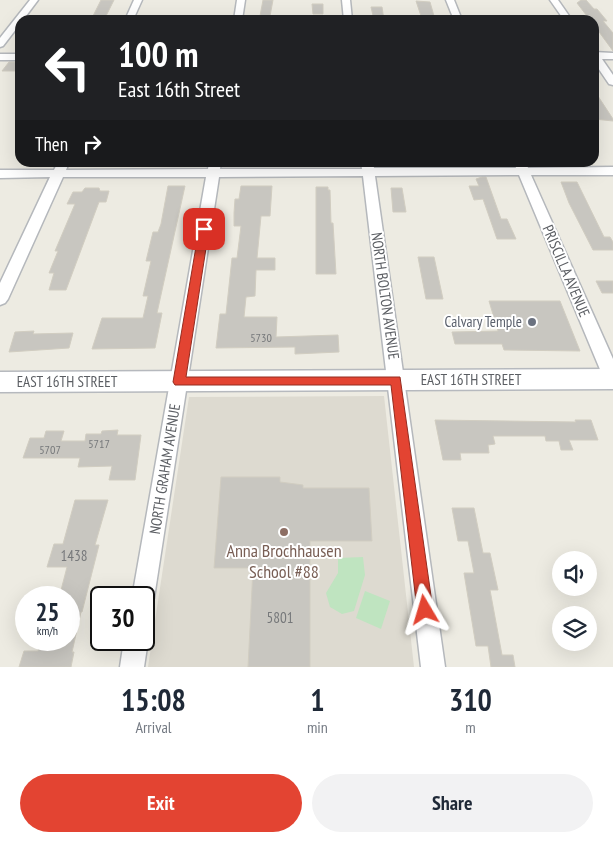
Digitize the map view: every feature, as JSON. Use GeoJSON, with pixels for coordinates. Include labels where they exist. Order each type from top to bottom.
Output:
{"type":"FeatureCollection","features":[{"type":"Feature","properties":{"kind":"main road","name":"EAST 16TH STREET"},"geometry":{"type":"LineString","coordinates":[[0,382],[613,379]]}},
{"type":"Feature","properties":{"kind":"street"},"geometry":{"type":"LineString","coordinates":[[22,15],[34,0]]}},
{"type":"Feature","properties":{"kind":"street"},"geometry":{"type":"LineString","coordinates":[[131,15],[138,0]]}},
{"type":"Feature","properties":{"kind":"street"},"geometry":{"type":"LineString","coordinates":[[239,15],[241,0]]}},
{"type":"Feature","properties":{"kind":"street"},"geometry":{"type":"LineString","coordinates":[[346,0],[348,15]]}},
{"type":"Feature","properties":{"kind":"street"},"geometry":{"type":"LineString","coordinates":[[450,0],[456,15]]}},
{"type":"Feature","properties":{"kind":"street"},"geometry":{"type":"LineString","coordinates":[[554,0],[564,15]]}},
{"type":"Feature","properties":{"kind":"street"},"geometry":{"type":"LineString","coordinates":[[0,44],[15,25]]}},
{"type":"Feature","properties":{"kind":"street"},"geometry":{"type":"LineString","coordinates":[[599,56],[613,56]]}},
{"type":"Feature","properties":{"kind":"street"},"geometry":{"type":"LineString","coordinates":[[0,57],[15,57]]}},
{"type":"Feature","properties":{"kind":"street"},"geometry":{"type":"LineString","coordinates":[[599,63],[613,82]]}},
{"type":"Feature","properties":{"kind":"street"},"geometry":{"type":"LineString","coordinates":[[0,174],[60,168],[214,167],[522,167],[613,171]]}},
{"type":"Feature","properties":{"kind":"street","name":"NORTH GRAHAM AVENUE"},"geometry":{"type":"LineString","coordinates":[[145,586],[214,167]]}},
{"type":"Feature","properties":{"kind":"street","name":"NORTH BOLTON AVENUE"},"geometry":{"type":"LineString","coordinates":[[368,167],[433,667]]}},
{"type":"Feature","properties":{"kind":"street","name":"PRISCILLA AVENUE"},"geometry":{"type":"LineString","coordinates":[[522,167],[613,379]]}},
{"type":"Feature","properties":{"kind":"street"},"geometry":{"type":"LineString","coordinates":[[0,299],[60,168]]}},
{"type":"Feature","properties":{"kind":"street"},"geometry":{"type":"LineString","coordinates":[[132,667],[134,651]]}},
{"type":"Feature","properties":{"kind":"shaded area","name":"Anna Brochhausen School #88"},"geometry":{"type":"Polygon","coordinates":[[[384,396],[414,667],[148,667],[150,651],[155,651],[155,621],[189,397],[384,396]]]}},
{"type":"Feature","properties":{"kind":"green space"},"geometry":{"type":"Polygon","coordinates":[[[363,557],[365,575],[354,611],[342,614],[330,607],[326,593],[338,573],[338,558],[363,557]]]}},
{"type":"Feature","properties":{"kind":"green space"},"geometry":{"type":"Polygon","coordinates":[[[365,591],[390,601],[381,629],[356,618],[365,591]]]}},
{"type":"Feature","properties":{"kind":"building"},"geometry":{"type":"Polygon","coordinates":[[[101,0],[114,0],[106,15],[94,15],[101,0]]]}},
{"type":"Feature","properties":{"kind":"building"},"geometry":{"type":"Polygon","coordinates":[[[263,0],[273,0],[270,15],[260,15],[263,0]]]}},
{"type":"Feature","properties":{"kind":"building"},"geometry":{"type":"Polygon","coordinates":[[[581,0],[586,0],[607,21],[603,21],[613,33],[613,51],[599,32],[599,15],[586,15],[577,3],[581,0]]]}},
{"type":"Feature","properties":{"kind":"building"},"geometry":{"type":"Polygon","coordinates":[[[416,1],[430,2],[434,15],[421,15],[416,1]]]}},
{"type":"Feature","properties":{"kind":"building"},"geometry":{"type":"Polygon","coordinates":[[[312,4],[323,4],[323,14],[313,14],[312,4]]]}},
{"type":"Feature","properties":{"kind":"building"},"geometry":{"type":"Polygon","coordinates":[[[371,7],[382,7],[383,15],[373,15],[371,7]]]}},
{"type":"Feature","properties":{"kind":"building"},"geometry":{"type":"Polygon","coordinates":[[[9,62],[15,62],[15,71],[2,71],[9,62]]]}},
{"type":"Feature","properties":{"kind":"building"},"geometry":{"type":"Polygon","coordinates":[[[599,98],[613,119],[613,121],[599,120],[599,98]]]}},
{"type":"Feature","properties":{"kind":"building"},"geometry":{"type":"Polygon","coordinates":[[[486,177],[501,219],[507,219],[516,239],[497,239],[483,199],[474,200],[469,186],[479,186],[476,179],[486,177]]]}},
{"type":"Feature","properties":{"kind":"building"},"geometry":{"type":"Polygon","coordinates":[[[561,182],[577,182],[604,237],[610,237],[613,242],[613,250],[593,250],[569,203],[561,182]]]}},
{"type":"Feature","properties":{"kind":"building"},"geometry":{"type":"Polygon","coordinates":[[[168,186],[185,186],[157,313],[162,313],[155,348],[92,349],[102,318],[143,318],[148,296],[143,296],[151,261],[146,261],[153,232],[158,232],[161,224],[168,186]]]}},
{"type":"Feature","properties":{"kind":"building"},"geometry":{"type":"Polygon","coordinates":[[[241,186],[272,186],[270,216],[261,216],[257,258],[275,258],[275,270],[256,270],[255,296],[246,297],[244,317],[277,317],[276,337],[338,335],[339,352],[295,354],[295,347],[216,348],[220,314],[226,314],[232,258],[237,258],[241,226],[234,226],[234,213],[235,199],[239,199],[241,186]]]}},
{"type":"Feature","properties":{"kind":"building"},"geometry":{"type":"Polygon","coordinates":[[[316,187],[328,187],[328,190],[330,190],[336,274],[316,274],[316,187]]]}},
{"type":"Feature","properties":{"kind":"building"},"geometry":{"type":"Polygon","coordinates":[[[85,188],[99,188],[100,191],[109,191],[106,202],[99,202],[66,290],[49,290],[54,273],[49,273],[58,251],[55,251],[75,204],[67,204],[73,192],[82,192],[85,188]]]}},
{"type":"Feature","properties":{"kind":"building"},"geometry":{"type":"Polygon","coordinates":[[[391,188],[402,188],[406,212],[393,212],[391,188]]]}},
{"type":"Feature","properties":{"kind":"building"},"geometry":{"type":"Polygon","coordinates":[[[418,257],[434,257],[443,299],[426,299],[418,257]]]}},
{"type":"Feature","properties":{"kind":"building"},"geometry":{"type":"Polygon","coordinates":[[[596,281],[613,281],[613,293],[602,293],[596,281]]]}},
{"type":"Feature","properties":{"kind":"building","name":"Calvary Temple"},"geometry":{"type":"Polygon","coordinates":[[[489,301],[560,301],[580,351],[504,350],[502,344],[455,344],[452,332],[498,331],[489,301]]]}},
{"type":"Feature","properties":{"kind":"building"},"geometry":{"type":"Polygon","coordinates":[[[34,331],[33,334],[73,333],[69,348],[9,352],[15,332],[34,331]]]}},
{"type":"Feature","properties":{"kind":"building"},"geometry":{"type":"Polygon","coordinates":[[[435,420],[576,422],[575,420],[591,420],[598,440],[569,440],[573,450],[561,450],[559,441],[546,441],[545,436],[493,436],[495,444],[488,445],[489,453],[460,453],[461,460],[443,460],[435,420]]]}},
{"type":"Feature","properties":{"kind":"building"},"geometry":{"type":"Polygon","coordinates":[[[118,430],[117,435],[141,435],[135,480],[109,480],[112,466],[78,467],[80,458],[23,458],[30,438],[44,438],[46,431],[64,431],[61,441],[85,441],[86,434],[101,434],[102,431],[118,430]]]}},
{"type":"Feature","properties":{"kind":"building"},"geometry":{"type":"Polygon","coordinates":[[[221,477],[280,477],[280,482],[303,485],[303,488],[369,488],[372,541],[310,541],[310,667],[248,667],[253,568],[214,568],[221,477]]]}},
{"type":"Feature","properties":{"kind":"building"},"geometry":{"type":"Polygon","coordinates":[[[75,500],[108,500],[95,545],[99,545],[80,616],[80,586],[62,586],[67,567],[47,567],[54,544],[63,544],[75,500]]]}},
{"type":"Feature","properties":{"kind":"building"},"geometry":{"type":"Polygon","coordinates":[[[452,508],[474,508],[483,553],[490,553],[498,590],[490,590],[502,655],[513,655],[515,667],[491,667],[488,646],[476,646],[464,573],[474,573],[468,541],[458,541],[452,508]]]}},
{"type":"Feature","properties":{"kind":"building"},"geometry":{"type":"Polygon","coordinates":[[[24,651],[74,652],[71,667],[19,667],[24,651]]]}},
{"type":"Feature","properties":{"kind":"place","name":"Calvary Temple"},"geometry":{"type":"Point","coordinates":[532,322]}},
{"type":"Feature","properties":{"kind":"place","name":"Anna Brochhausen School #88"},"geometry":{"type":"Point","coordinates":[284,532]}},
{"type":"Feature","properties":{"kind":"route"},"geometry":{"type":"LineString","coordinates":[[204,229],[179,382],[396,380],[425,610]]}}]}
